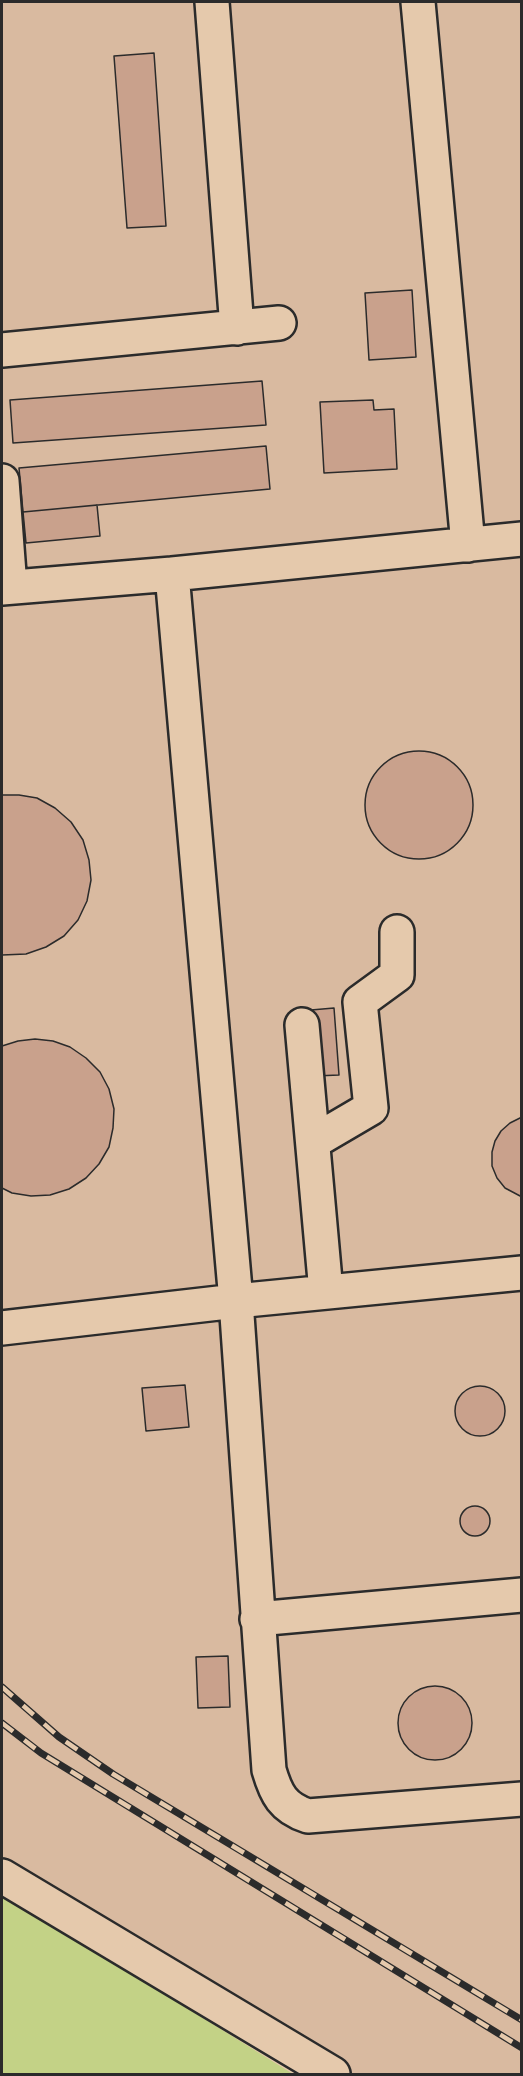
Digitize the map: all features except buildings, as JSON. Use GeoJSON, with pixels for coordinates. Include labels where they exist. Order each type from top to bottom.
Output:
{"type":"FeatureCollection","features":[{"type":"Feature","properties":{"kind":"lane"},"geometry":{"type":"LineString","coordinates":[[212,2],[237,328]]}},
{"type":"Feature","properties":{"kind":"lane"},"geometry":{"type":"LineString","coordinates":[[418,2],[468,545]]}},
{"type":"Feature","properties":{"kind":"lane"},"geometry":{"type":"LineString","coordinates":[[2,350],[279,323]]}},
{"type":"Feature","properties":{"kind":"lane"},"geometry":{"type":"LineString","coordinates":[[2,481],[6,587],[172,574],[522,539]]}},
{"type":"Feature","properties":{"kind":"lane"},"geometry":{"type":"LineString","coordinates":[[172,574],[236,1301],[269,1770],[274,1787],[283,1802],[294,1811],[308,1816],[522,1799]]}},
{"type":"Feature","properties":{"kind":"lane"},"geometry":{"type":"LineString","coordinates":[[313,1142],[371,1108],[360,1002],[397,975],[397,933]]}},
{"type":"Feature","properties":{"kind":"lane"},"geometry":{"type":"LineString","coordinates":[[302,1025],[326,1292]]}},
{"type":"Feature","properties":{"kind":"lane"},"geometry":{"type":"LineString","coordinates":[[2,1328],[236,1301],[522,1273]]}},
{"type":"Feature","properties":{"kind":"lane"},"geometry":{"type":"LineString","coordinates":[[257,1618],[522,1595]]}},
{"type":"Feature","properties":{"kind":"lane"},"geometry":{"type":"LineString","coordinates":[[2,1876],[333,2074]]}},
{"type":"Feature","properties":{"kind":"shaded area"},"geometry":{"type":"Polygon","coordinates":[[[2,2],[521,2],[521,2074],[321,2074],[79,1944],[2,1883],[2,2]]]}},
{"type":"Feature","properties":{"kind":"green space"},"geometry":{"type":"Polygon","coordinates":[[[2,1893],[293,2074],[2,2074],[2,1893]]]}},
{"type":"Feature","properties":{"kind":"railway"},"geometry":{"type":"LineString","coordinates":[[2,1687],[59,1737],[113,1774],[522,2020]]}},
{"type":"Feature","properties":{"kind":"railway"},"geometry":{"type":"LineString","coordinates":[[2,1723],[41,1753],[522,2048]]}}]}
